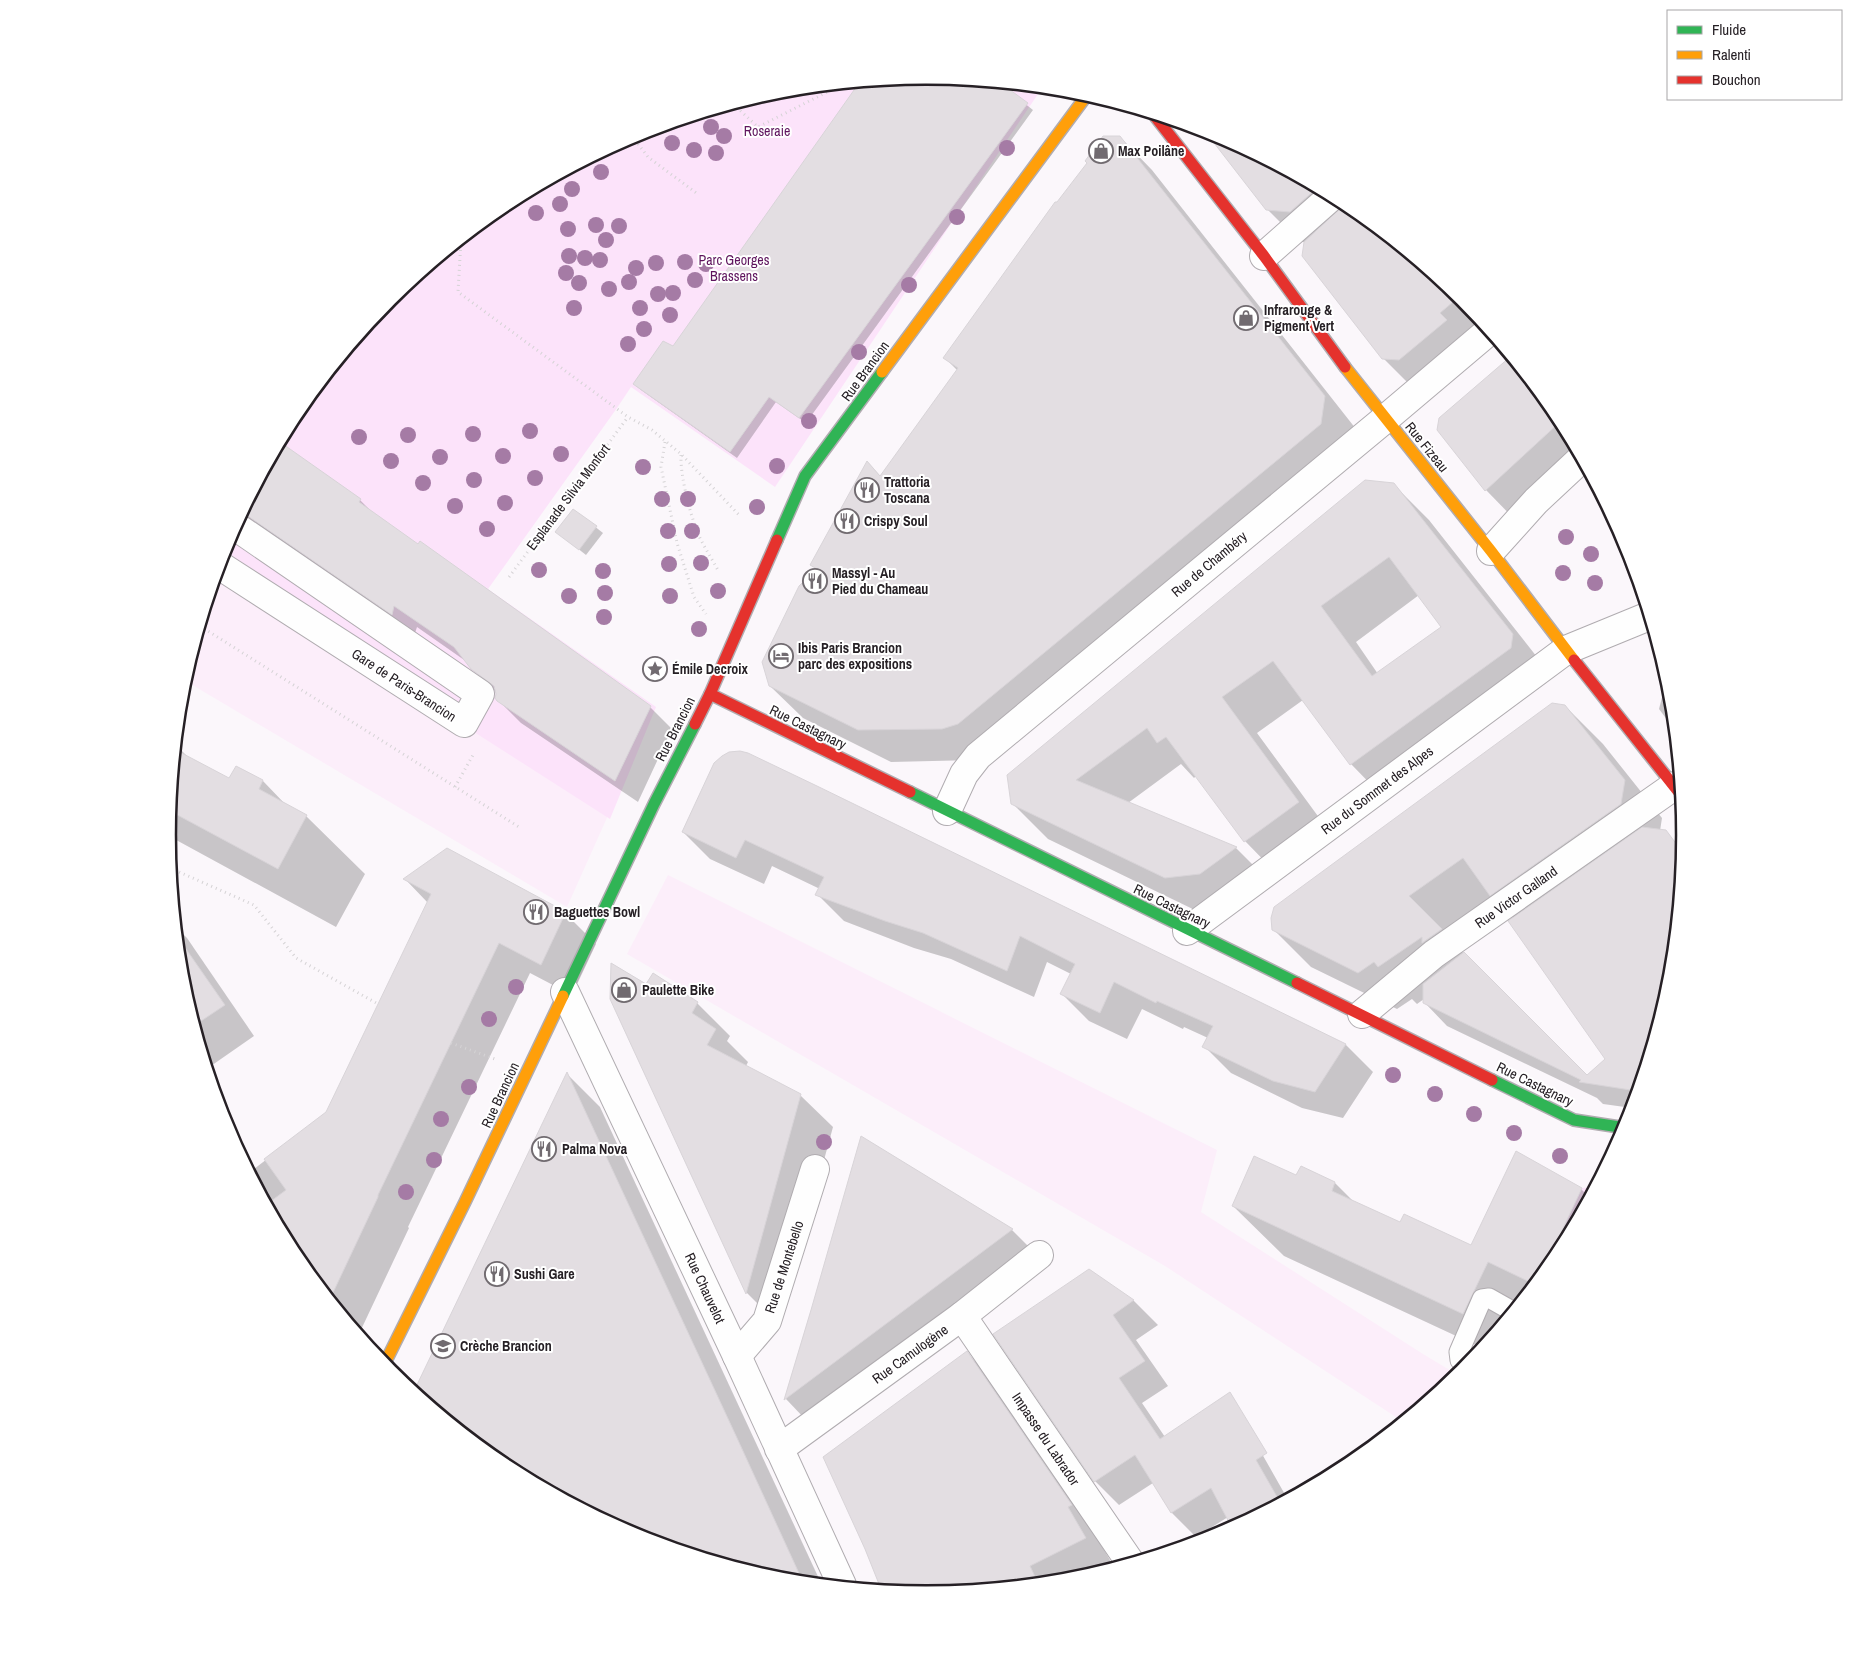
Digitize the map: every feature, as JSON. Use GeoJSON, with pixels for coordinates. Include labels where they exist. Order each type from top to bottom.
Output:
{"type":"FeatureCollection","features":[{"type":"Feature","properties":{"kind":"street","name":"Rue Brancion"},"geometry":{"type":"LineString","coordinates":[[388,1357],[530,1066],[654,804],[710,694],[805,476],[1082,102]]}},
{"type":"Feature","properties":{"kind":"street","name":"Rue Fizeau"},"geometry":{"type":"LineString","coordinates":[[1160,123],[1264,256],[1385,420],[1491,551],[1566,650],[1674,786]]}},
{"type":"Feature","properties":{"kind":"street"},"geometry":{"type":"LineString","coordinates":[[1264,256],[1327,201]]}},
{"type":"Feature","properties":{"kind":"street","name":"Rue de Chambéry"},"geometry":{"type":"LineString","coordinates":[[947,811],[964,774],[978,756],[1385,420],[1485,335]]}},
{"type":"Feature","properties":{"kind":"street"},"geometry":{"type":"LineString","coordinates":[[1491,551],[1536,501],[1577,462]]}},
{"type":"Feature","properties":{"kind":"street","name":"Gare de Paris-Brancion"},"geometry":{"type":"LineString","coordinates":[[225,569],[464,723],[480,694],[241,530]]}},
{"type":"Feature","properties":{"kind":"street","name":"Rue du Sommet des Alpes"},"geometry":{"type":"LineString","coordinates":[[1187,931],[1566,650],[1643,618]]}},
{"type":"Feature","properties":{"kind":"street","name":"Rue Castagnary"},"geometry":{"type":"LineString","coordinates":[[710,694],[1187,931],[1362,1014],[1574,1120],[1617,1127]]}},
{"type":"Feature","properties":{"kind":"street","name":"Rue Victor Galland"},"geometry":{"type":"LineString","coordinates":[[1362,1014],[1434,954],[1674,793]]}},
{"type":"Feature","properties":{"kind":"street","name":"Rue Chauvelot"},"geometry":{"type":"LineString","coordinates":[[565,992],[737,1356],[839,1580]]}},
{"type":"Feature","properties":{"kind":"street","name":"Rue de Montebello"},"geometry":{"type":"LineString","coordinates":[[737,1356],[767,1321],[815,1169]]}},
{"type":"Feature","properties":{"kind":"street","name":"Rue Camulogène"},"geometry":{"type":"LineString","coordinates":[[779,1449],[962,1316],[1039,1255]]}},
{"type":"Feature","properties":{"kind":"street","name":"Impasse du Labrador"},"geometry":{"type":"LineString","coordinates":[[962,1316],[1127,1557]]}},
{"type":"Feature","properties":{"kind":"lane"},"geometry":{"type":"LineString","coordinates":[[1461,1360],[1459,1352],[1482,1300],[1489,1298],[1508,1308]]}},
{"type":"Feature","properties":{"kind":"path"},"geometry":{"type":"LineString","coordinates":[[739,109],[758,127],[829,91]]}},
{"type":"Feature","properties":{"kind":"path"},"geometry":{"type":"LineString","coordinates":[[637,143],[648,157],[699,195]]}},
{"type":"Feature","properties":{"kind":"path"},"geometry":{"type":"LineString","coordinates":[[461,247],[458,292],[628,417],[652,430],[666,441],[681,454],[740,516]]}},
{"type":"Feature","properties":{"kind":"path","name":"Esplanade Silvia Monfort"},"geometry":{"type":"LineString","coordinates":[[509,577],[628,417]]}},
{"type":"Feature","properties":{"kind":"path"},"geometry":{"type":"LineString","coordinates":[[666,441],[661,467],[677,543],[694,597],[709,618]]}},
{"type":"Feature","properties":{"kind":"path"},"geometry":{"type":"LineString","coordinates":[[681,454],[680,467],[683,483],[699,537],[720,572]]}},
{"type":"Feature","properties":{"kind":"path"},"geometry":{"type":"LineString","coordinates":[[205,629],[519,827]]}},
{"type":"Feature","properties":{"kind":"path"},"geometry":{"type":"LineString","coordinates":[[177,871],[254,905],[296,958],[378,1004]]}},
{"type":"Feature","properties":{"kind":"path"},"geometry":{"type":"LineString","coordinates":[[451,1043],[499,1060],[526,1067],[530,1066]]}},
{"type":"Feature","properties":{"kind":"shaded area"},"geometry":{"type":"Polygon","coordinates":[[[226,567],[610,811],[567,907],[191,684],[202,641],[226,567]]]}},
{"type":"Feature","properties":{"kind":"shaded area"},"geometry":{"type":"Polygon","coordinates":[[[668,875],[1217,1150],[1201,1212],[1450,1370],[1421,1399],[1398,1418],[1165,1266],[627,954],[668,875]]]}},
{"type":"Feature","properties":{"kind":"green space","name":"Parc Georges Brassens"},"geometry":{"type":"Polygon","coordinates":[[[926,85],[975,87],[1038,93],[775,487],[631,387],[488,589],[656,707],[610,819],[224,572],[253,503],[276,460],[302,418],[362,340],[431,271],[509,211],[551,185],[594,162],[639,142],[685,125],[780,99],[828,91],[926,85]]]}},
{"type":"Feature","properties":{"kind":"green space"},"geometry":{"type":"Polygon","coordinates":[[[1588,1187],[1558,1240],[1582,1188],[1588,1187]]]}},
{"type":"Feature","properties":{"kind":"building"},"geometry":{"type":"Polygon","coordinates":[[[926,85],[1010,90],[1028,103],[799,418],[769,397],[730,452],[633,384],[663,341],[673,346],[855,89],[926,85]]]}},
{"type":"Feature","properties":{"kind":"building"},"geometry":{"type":"Polygon","coordinates":[[[1103,136],[1120,136],[1325,396],[1321,424],[958,724],[942,729],[858,730],[769,686],[762,662],[799,586],[817,569],[810,565],[867,461],[880,476],[958,368],[943,358],[1055,202],[1057,202],[1087,163],[1085,161],[1103,136]]]}},
{"type":"Feature","properties":{"kind":"building"},"geometry":{"type":"Polygon","coordinates":[[[1213,142],[1258,162],[1312,192],[1290,212],[1266,210],[1213,142]]]}},
{"type":"Feature","properties":{"kind":"building"},"geometry":{"type":"Polygon","coordinates":[[[1340,209],[1383,240],[1421,271],[1453,302],[1440,313],[1447,320],[1399,360],[1382,359],[1302,256],[1304,242],[1340,209]]]}},
{"type":"Feature","properties":{"kind":"building"},"geometry":{"type":"Polygon","coordinates":[[[1506,360],[1555,426],[1485,491],[1437,430],[1439,418],[1506,360]]]}},
{"type":"Feature","properties":{"kind":"building"},"geometry":{"type":"Polygon","coordinates":[[[285,446],[361,499],[359,502],[418,544],[420,541],[651,706],[615,781],[497,701],[494,686],[471,669],[454,647],[394,606],[392,615],[247,516],[285,446]]]}},
{"type":"Feature","properties":{"kind":"building"},"geometry":{"type":"Polygon","coordinates":[[[1365,480],[1394,483],[1513,634],[1511,648],[1350,765],[1273,661],[1222,697],[1299,802],[1244,842],[1166,737],[1157,743],[1147,728],[1076,780],[1237,847],[1200,874],[1165,878],[1011,804],[1007,775],[1365,480]],[[1389,557],[1321,606],[1372,676],[1441,627],[1389,557]]]}},
{"type":"Feature","properties":{"kind":"building"},"geometry":{"type":"Polygon","coordinates":[[[573,509],[597,526],[579,550],[555,532],[573,509]]]}},
{"type":"Feature","properties":{"kind":"building"},"geometry":{"type":"Polygon","coordinates":[[[1552,703],[1565,705],[1625,780],[1621,804],[1490,896],[1463,858],[1409,896],[1442,929],[1422,943],[1422,937],[1378,967],[1374,962],[1358,973],[1272,930],[1271,918],[1274,907],[1552,703]]]}},
{"type":"Feature","properties":{"kind":"building"},"geometry":{"type":"Polygon","coordinates":[[[740,751],[817,786],[1346,1044],[1315,1092],[1273,1081],[1202,1047],[1213,1026],[1157,1001],[1156,1003],[1114,982],[1100,1013],[1060,994],[1075,964],[1020,936],[1007,971],[923,933],[815,895],[824,877],[745,840],[736,858],[682,832],[714,763],[729,752],[740,751]]]}},
{"type":"Feature","properties":{"kind":"building"},"geometry":{"type":"Polygon","coordinates":[[[181,753],[229,778],[236,766],[263,780],[259,789],[307,815],[278,869],[177,815],[181,753]]]}},
{"type":"Feature","properties":{"kind":"building"},"geometry":{"type":"Polygon","coordinates":[[[1642,827],[1666,830],[1676,843],[1670,933],[1662,981],[1650,1029],[1631,1090],[1579,1082],[1581,1080],[1423,1003],[1423,984],[1464,952],[1587,1075],[1605,1059],[1508,921],[1642,827]]]}},
{"type":"Feature","properties":{"kind":"building"},"geometry":{"type":"Polygon","coordinates":[[[447,848],[566,912],[541,965],[499,943],[332,1294],[302,1252],[271,1201],[286,1190],[264,1159],[326,1112],[431,894],[403,879],[447,848]]]}},
{"type":"Feature","properties":{"kind":"building"},"geometry":{"type":"Polygon","coordinates":[[[184,946],[225,1005],[200,1022],[190,981],[184,946]]]}},
{"type":"Feature","properties":{"kind":"building"},"geometry":{"type":"Polygon","coordinates":[[[611,963],[646,984],[653,973],[698,1002],[692,1013],[716,1029],[707,1045],[801,1094],[746,1294],[610,999],[611,963]]]}},
{"type":"Feature","properties":{"kind":"building"},"geometry":{"type":"Polygon","coordinates":[[[567,1072],[799,1574],[732,1559],[685,1545],[639,1528],[594,1508],[551,1485],[509,1459],[469,1430],[417,1385],[567,1072]]]}},
{"type":"Feature","properties":{"kind":"building"},"geometry":{"type":"Polygon","coordinates":[[[861,1136],[1013,1229],[784,1400],[811,1310],[861,1136]]]}},
{"type":"Feature","properties":{"kind":"building"},"geometry":{"type":"Polygon","coordinates":[[[1516,1151],[1582,1188],[1558,1240],[1529,1281],[1488,1262],[1463,1314],[1232,1206],[1254,1156],[1296,1175],[1301,1166],[1335,1182],[1332,1191],[1400,1222],[1404,1214],[1471,1245],[1516,1151]]]}},
{"type":"Feature","properties":{"kind":"building"},"geometry":{"type":"Polygon","coordinates":[[[1089,1269],[1134,1300],[1113,1315],[1145,1361],[1119,1378],[1160,1439],[1230,1392],[1267,1453],[1256,1460],[1277,1498],[1228,1521],[1211,1488],[1171,1513],[1135,1455],[1094,1482],[993,1334],[1089,1269]]]}},
{"type":"Feature","properties":{"kind":"building"},"geometry":{"type":"Polygon","coordinates":[[[967,1351],[1072,1505],[1068,1507],[1086,1538],[1030,1566],[1035,1577],[975,1583],[926,1585],[879,1583],[823,1457],[967,1351]]]}},
{"type":"Feature","properties":{"kind":"traffic: fast"},"geometry":{"type":"LineString","coordinates":[[777,540],[805,476],[882,372]]}},
{"type":"Feature","properties":{"kind":"traffic: fast"},"geometry":{"type":"LineString","coordinates":[[563,996],[654,804],[695,724]]}},
{"type":"Feature","properties":{"kind":"traffic: fast"},"geometry":{"type":"LineString","coordinates":[[910,792],[1297,983]]}},
{"type":"Feature","properties":{"kind":"traffic: fast"},"geometry":{"type":"LineString","coordinates":[[1492,1080],[1574,1120],[1617,1127]]}},
{"type":"Feature","properties":{"kind":"traffic: slow"},"geometry":{"type":"LineString","coordinates":[[882,372],[1082,102]]}},
{"type":"Feature","properties":{"kind":"traffic: slow"},"geometry":{"type":"LineString","coordinates":[[1345,367],[1491,551],[1574,660]]}},
{"type":"Feature","properties":{"kind":"traffic: slow"},"geometry":{"type":"LineString","coordinates":[[388,1357],[465,1202],[563,996]]}},
{"type":"Feature","properties":{"kind":"traffic: jam"},"geometry":{"type":"LineString","coordinates":[[1160,123],[1264,256],[1345,367]]}},
{"type":"Feature","properties":{"kind":"traffic: jam"},"geometry":{"type":"LineString","coordinates":[[695,724],[777,540]]}},
{"type":"Feature","properties":{"kind":"traffic: jam"},"geometry":{"type":"LineString","coordinates":[[1574,660],[1674,786]]}},
{"type":"Feature","properties":{"kind":"traffic: jam"},"geometry":{"type":"LineString","coordinates":[[710,694],[910,792]]}},
{"type":"Feature","properties":{"kind":"traffic: jam"},"geometry":{"type":"LineString","coordinates":[[1297,983],[1492,1080]]}},
{"type":"Feature","properties":{"kind":"place","name":"Max Poilâne"},"geometry":{"type":"Point","coordinates":[1101,151]}},
{"type":"Feature","properties":{"kind":"place","name":"Infrarouge & Pigment Vert"},"geometry":{"type":"Point","coordinates":[1246,318]}},
{"type":"Feature","properties":{"kind":"place","name":"Trattoria Toscana"},"geometry":{"type":"Point","coordinates":[867,490]}},
{"type":"Feature","properties":{"kind":"place","name":"Crispy Soul"},"geometry":{"type":"Point","coordinates":[847,521]}},
{"type":"Feature","properties":{"kind":"place","name":"Massyl - Au Pied du Chameau"},"geometry":{"type":"Point","coordinates":[815,581]}},
{"type":"Feature","properties":{"kind":"place","name":"Ibis Paris Brancion parc des expositions"},"geometry":{"type":"Point","coordinates":[781,656]}},
{"type":"Feature","properties":{"kind":"place","name":"Émile Decroix"},"geometry":{"type":"Point","coordinates":[655,669]}},
{"type":"Feature","properties":{"kind":"place","name":"Baguettes Bowl"},"geometry":{"type":"Point","coordinates":[536,912]}},
{"type":"Feature","properties":{"kind":"place","name":"Paulette Bike"},"geometry":{"type":"Point","coordinates":[624,990]}},
{"type":"Feature","properties":{"kind":"place","name":"Palma Nova"},"geometry":{"type":"Point","coordinates":[544,1149]}},
{"type":"Feature","properties":{"kind":"place","name":"Sushi Gare"},"geometry":{"type":"Point","coordinates":[497,1274]}},
{"type":"Feature","properties":{"kind":"place","name":"Crèche Brancion"},"geometry":{"type":"Point","coordinates":[443,1346]}},
{"type":"Feature","properties":{"kind":"park label","name":"Roseraie"},"geometry":{"type":"Point","coordinates":[767,131]}}]}
